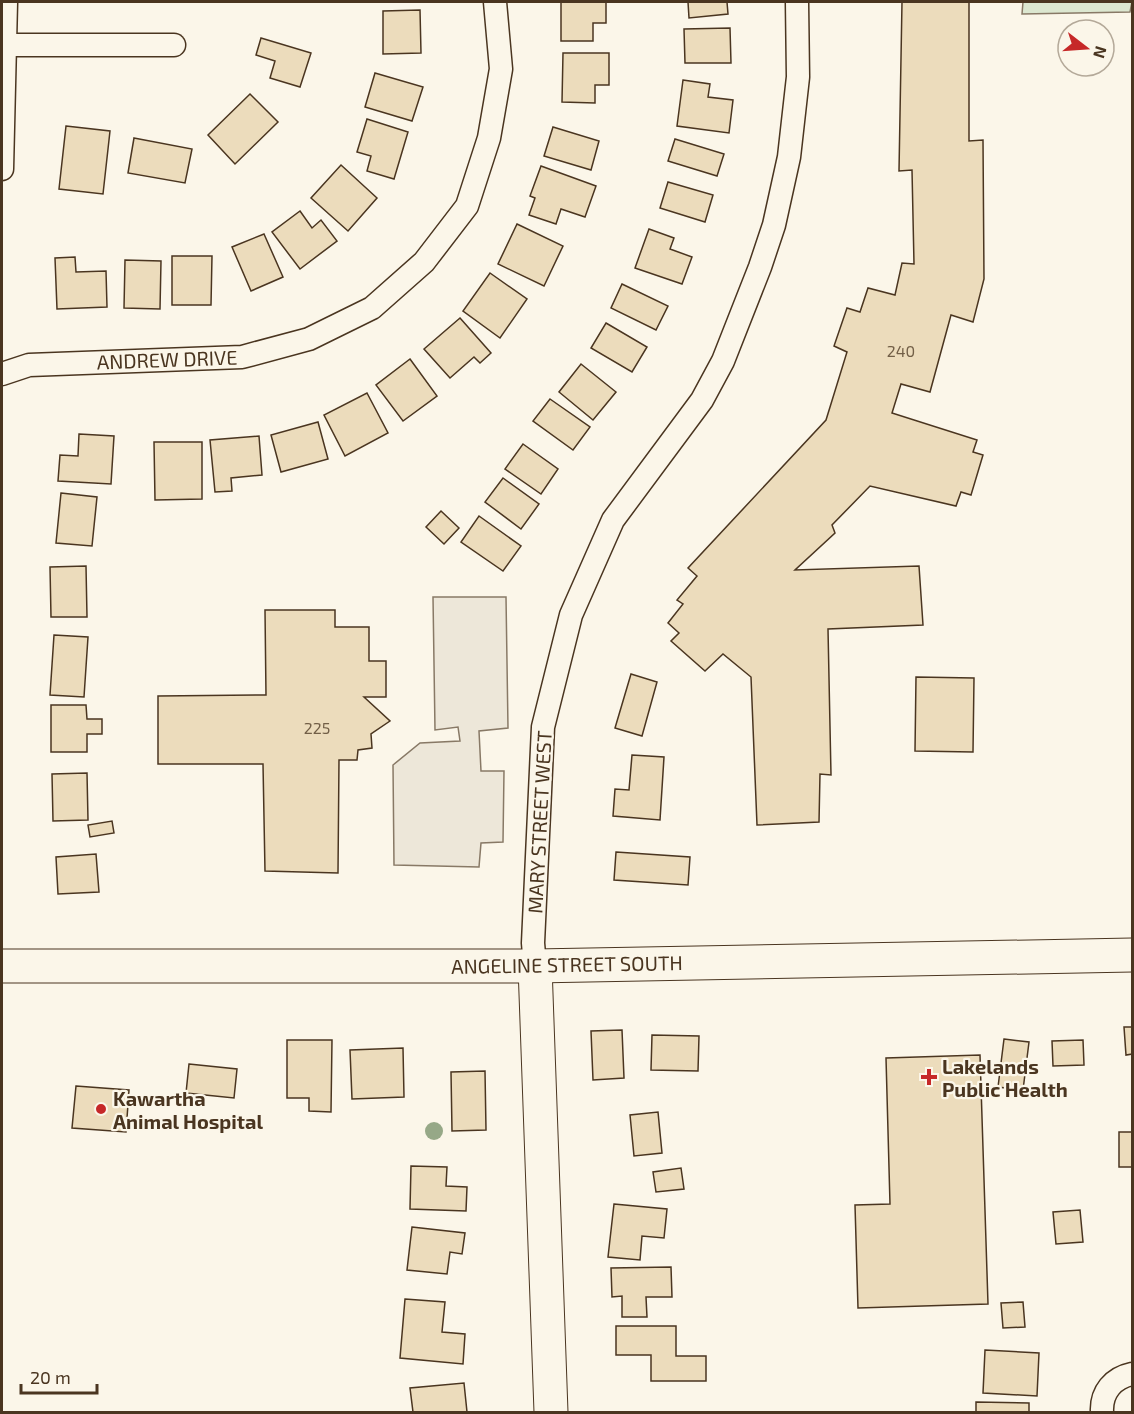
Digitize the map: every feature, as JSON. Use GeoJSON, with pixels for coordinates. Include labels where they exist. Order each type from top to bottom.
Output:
{"type":"FeatureCollection","features":[{"type":"Feature","properties":{"kind":"main road","name":"ANGELINE STREET SOUTH"},"geometry":{"type":"LineString","coordinates":[[2,966],[535,966],[1132,955]]}},
{"type":"Feature","properties":{"kind":"main road","name":"MARY STREET WEST"},"geometry":{"type":"LineString","coordinates":[[535,966],[551,1413]]}},
{"type":"Feature","properties":{"kind":"street"},"geometry":{"type":"LineString","coordinates":[[2,170],[3,46],[6,2]]}},
{"type":"Feature","properties":{"kind":"street","name":"ANDREW DRIVE"},"geometry":{"type":"LineString","coordinates":[[2,374],[29,366],[242,357],[309,339],[372,308],[424,262],[467,206],[489,138],[501,69],[495,2]]}},
{"type":"Feature","properties":{"kind":"street","name":"MARY STREET WEST"},"geometry":{"type":"LineString","coordinates":[[535,966],[533,943],[543,727],[571,615],[613,520],[702,400],[723,361],[760,267],[774,225],[789,157],[798,77],[797,2]]}},
{"type":"Feature","properties":{"kind":"street"},"geometry":{"type":"LineString","coordinates":[[3,46],[174,45]]}},
{"type":"Feature","properties":{"kind":"street"},"geometry":{"type":"LineString","coordinates":[[1102,1413],[1107,1388],[1120,1377],[1132,1374]]}},
{"type":"Feature","properties":{"kind":"green space"},"geometry":{"type":"Polygon","coordinates":[[[1023,2],[1132,2],[1130,12],[1022,14],[1023,2]]]}},
{"type":"Feature","properties":{"kind":"shaded area"},"geometry":{"type":"Polygon","coordinates":[[[433,597],[506,597],[508,728],[479,731],[481,771],[504,771],[503,842],[481,843],[479,867],[394,865],[393,765],[420,743],[460,741],[458,727],[435,730],[433,597]]]}},
{"type":"Feature","properties":{"kind":"building"},"geometry":{"type":"Polygon","coordinates":[[[561,2],[606,2],[606,23],[593,23],[593,41],[561,41],[561,2]]]}},
{"type":"Feature","properties":{"kind":"building"},"geometry":{"type":"Polygon","coordinates":[[[688,2],[727,2],[728,14],[689,18],[688,2]]]}},
{"type":"Feature","properties":{"kind":"building"},"geometry":{"type":"Polygon","coordinates":[[[902,2],[969,2],[969,141],[983,140],[984,279],[973,322],[951,315],[930,392],[901,384],[892,413],[977,440],[973,452],[983,455],[971,495],[961,492],[956,506],[870,486],[832,525],[835,533],[795,570],[919,566],[923,625],[828,629],[831,775],[820,774],[819,822],[757,825],[751,677],[723,654],[705,671],[671,641],[679,633],[668,623],[683,604],[677,600],[697,576],[688,568],[826,420],[847,352],[834,346],[847,308],[860,312],[868,288],[895,295],[902,263],[914,264],[912,170],[899,171],[902,2]]]}},
{"type":"Feature","properties":{"kind":"building"},"geometry":{"type":"Polygon","coordinates":[[[420,10],[421,53],[383,54],[383,11],[420,10]]]}},
{"type":"Feature","properties":{"kind":"building"},"geometry":{"type":"Polygon","coordinates":[[[730,28],[731,63],[685,63],[684,29],[730,28]]]}},
{"type":"Feature","properties":{"kind":"building"},"geometry":{"type":"Polygon","coordinates":[[[261,38],[311,53],[300,87],[270,78],[275,61],[256,55],[261,38]]]}},
{"type":"Feature","properties":{"kind":"building"},"geometry":{"type":"Polygon","coordinates":[[[563,53],[609,53],[609,85],[595,85],[595,103],[562,102],[563,53]]]}},
{"type":"Feature","properties":{"kind":"building"},"geometry":{"type":"Polygon","coordinates":[[[375,73],[423,87],[412,121],[365,107],[375,73]]]}},
{"type":"Feature","properties":{"kind":"building"},"geometry":{"type":"Polygon","coordinates":[[[683,80],[710,84],[708,97],[733,100],[729,133],[677,126],[683,80]]]}},
{"type":"Feature","properties":{"kind":"building"},"geometry":{"type":"Polygon","coordinates":[[[250,94],[278,122],[235,164],[208,135],[250,94]]]}},
{"type":"Feature","properties":{"kind":"building"},"geometry":{"type":"Polygon","coordinates":[[[367,119],[408,132],[394,179],[367,171],[371,156],[357,152],[367,119]]]}},
{"type":"Feature","properties":{"kind":"building"},"geometry":{"type":"Polygon","coordinates":[[[66,126],[110,131],[103,194],[59,189],[66,126]]]}},
{"type":"Feature","properties":{"kind":"building"},"geometry":{"type":"Polygon","coordinates":[[[553,127],[599,141],[591,170],[544,156],[553,127]]]}},
{"type":"Feature","properties":{"kind":"building"},"geometry":{"type":"Polygon","coordinates":[[[134,138],[192,149],[185,183],[128,173],[134,138]]]}},
{"type":"Feature","properties":{"kind":"building"},"geometry":{"type":"Polygon","coordinates":[[[675,139],[724,154],[717,176],[668,161],[675,139]]]}},
{"type":"Feature","properties":{"kind":"building"},"geometry":{"type":"Polygon","coordinates":[[[341,165],[377,198],[348,231],[311,198],[341,165]]]}},
{"type":"Feature","properties":{"kind":"building"},"geometry":{"type":"Polygon","coordinates":[[[541,166],[596,186],[585,217],[561,209],[556,224],[529,215],[535,198],[530,196],[541,166]]]}},
{"type":"Feature","properties":{"kind":"building"},"geometry":{"type":"Polygon","coordinates":[[[668,182],[713,195],[705,222],[660,208],[668,182]]]}},
{"type":"Feature","properties":{"kind":"building"},"geometry":{"type":"Polygon","coordinates":[[[300,211],[312,228],[321,220],[337,241],[300,269],[272,232],[300,211]]]}},
{"type":"Feature","properties":{"kind":"building"},"geometry":{"type":"Polygon","coordinates":[[[517,224],[563,246],[544,286],[498,264],[517,224]]]}},
{"type":"Feature","properties":{"kind":"building"},"geometry":{"type":"Polygon","coordinates":[[[649,229],[674,238],[670,249],[692,257],[682,284],[635,268],[649,229]]]}},
{"type":"Feature","properties":{"kind":"building"},"geometry":{"type":"Polygon","coordinates":[[[264,234],[283,277],[251,291],[232,247],[264,234]]]}},
{"type":"Feature","properties":{"kind":"building"},"geometry":{"type":"Polygon","coordinates":[[[172,256],[212,256],[211,305],[172,305],[172,256]]]}},
{"type":"Feature","properties":{"kind":"building"},"geometry":{"type":"Polygon","coordinates":[[[75,257],[76,272],[106,271],[107,307],[57,309],[55,258],[75,257]]]}},
{"type":"Feature","properties":{"kind":"building"},"geometry":{"type":"Polygon","coordinates":[[[125,260],[161,261],[160,309],[124,308],[125,260]]]}},
{"type":"Feature","properties":{"kind":"building"},"geometry":{"type":"Polygon","coordinates":[[[490,273],[527,299],[500,338],[463,311],[490,273]]]}},
{"type":"Feature","properties":{"kind":"building"},"geometry":{"type":"Polygon","coordinates":[[[622,284],[668,306],[656,330],[611,308],[622,284]]]}},
{"type":"Feature","properties":{"kind":"building"},"geometry":{"type":"Polygon","coordinates":[[[460,318],[491,353],[480,363],[474,357],[450,378],[424,349],[460,318]]]}},
{"type":"Feature","properties":{"kind":"building"},"geometry":{"type":"Polygon","coordinates":[[[606,323],[647,347],[632,372],[591,348],[606,323]]]}},
{"type":"Feature","properties":{"kind":"building"},"geometry":{"type":"Polygon","coordinates":[[[410,359],[437,396],[403,421],[376,385],[410,359]]]}},
{"type":"Feature","properties":{"kind":"building"},"geometry":{"type":"Polygon","coordinates":[[[581,364],[616,392],[593,420],[559,392],[581,364]]]}},
{"type":"Feature","properties":{"kind":"building"},"geometry":{"type":"Polygon","coordinates":[[[367,393],[388,433],[345,456],[324,415],[367,393]]]}},
{"type":"Feature","properties":{"kind":"building"},"geometry":{"type":"Polygon","coordinates":[[[550,399],[590,427],[573,450],[533,421],[550,399]]]}},
{"type":"Feature","properties":{"kind":"building"},"geometry":{"type":"Polygon","coordinates":[[[318,422],[328,459],[281,472],[271,435],[318,422]]]}},
{"type":"Feature","properties":{"kind":"building"},"geometry":{"type":"Polygon","coordinates":[[[79,434],[114,436],[111,484],[58,481],[60,455],[78,456],[79,434]]]}},
{"type":"Feature","properties":{"kind":"building"},"geometry":{"type":"Polygon","coordinates":[[[259,436],[262,475],[231,478],[232,491],[215,492],[210,440],[259,436]]]}},
{"type":"Feature","properties":{"kind":"building"},"geometry":{"type":"Polygon","coordinates":[[[154,442],[202,442],[202,499],[155,500],[154,442]]]}},
{"type":"Feature","properties":{"kind":"building"},"geometry":{"type":"Polygon","coordinates":[[[523,444],[558,469],[541,494],[505,469],[523,444]]]}},
{"type":"Feature","properties":{"kind":"building"},"geometry":{"type":"Polygon","coordinates":[[[503,478],[539,504],[521,529],[485,502],[503,478]]]}},
{"type":"Feature","properties":{"kind":"building"},"geometry":{"type":"Polygon","coordinates":[[[61,493],[97,497],[92,546],[56,543],[61,493]]]}},
{"type":"Feature","properties":{"kind":"building"},"geometry":{"type":"Polygon","coordinates":[[[441,511],[459,528],[444,544],[426,527],[441,511]]]}},
{"type":"Feature","properties":{"kind":"building"},"geometry":{"type":"Polygon","coordinates":[[[479,516],[521,546],[503,571],[461,542],[479,516]]]}},
{"type":"Feature","properties":{"kind":"building"},"geometry":{"type":"Polygon","coordinates":[[[86,566],[87,617],[51,617],[50,567],[86,566]]]}},
{"type":"Feature","properties":{"kind":"building"},"geometry":{"type":"Polygon","coordinates":[[[265,610],[335,610],[335,627],[369,627],[369,661],[386,661],[386,697],[364,697],[390,721],[371,734],[372,748],[358,750],[357,760],[339,760],[338,873],[265,871],[263,764],[158,764],[158,696],[266,695],[265,610]]]}},
{"type":"Feature","properties":{"kind":"building"},"geometry":{"type":"Polygon","coordinates":[[[54,635],[88,637],[84,697],[50,695],[54,635]]]}},
{"type":"Feature","properties":{"kind":"building"},"geometry":{"type":"Polygon","coordinates":[[[631,674],[657,682],[642,736],[615,728],[631,674]]]}},
{"type":"Feature","properties":{"kind":"building"},"geometry":{"type":"Polygon","coordinates":[[[916,677],[974,678],[973,752],[915,751],[916,677]]]}},
{"type":"Feature","properties":{"kind":"building"},"geometry":{"type":"Polygon","coordinates":[[[51,705],[86,705],[87,719],[102,719],[102,734],[87,734],[87,752],[51,752],[51,705]]]}},
{"type":"Feature","properties":{"kind":"building"},"geometry":{"type":"Polygon","coordinates":[[[632,755],[664,757],[660,820],[613,816],[615,789],[629,790],[632,755]]]}},
{"type":"Feature","properties":{"kind":"building"},"geometry":{"type":"Polygon","coordinates":[[[87,773],[88,820],[53,821],[52,774],[87,773]]]}},
{"type":"Feature","properties":{"kind":"building"},"geometry":{"type":"Polygon","coordinates":[[[112,821],[114,833],[90,837],[88,825],[112,821]]]}},
{"type":"Feature","properties":{"kind":"building"},"geometry":{"type":"Polygon","coordinates":[[[616,852],[690,857],[688,885],[614,880],[616,852]]]}},
{"type":"Feature","properties":{"kind":"building"},"geometry":{"type":"Polygon","coordinates":[[[96,854],[99,892],[58,894],[56,857],[96,854]]]}},
{"type":"Feature","properties":{"kind":"building"},"geometry":{"type":"Polygon","coordinates":[[[1124,1027],[1132,1027],[1132,1054],[1126,1055],[1124,1027]]]}},
{"type":"Feature","properties":{"kind":"building"},"geometry":{"type":"Polygon","coordinates":[[[622,1030],[624,1078],[593,1080],[591,1031],[622,1030]]]}},
{"type":"Feature","properties":{"kind":"building"},"geometry":{"type":"Polygon","coordinates":[[[652,1035],[699,1036],[698,1071],[651,1070],[652,1035]]]}},
{"type":"Feature","properties":{"kind":"building"},"geometry":{"type":"Polygon","coordinates":[[[1004,1039],[1029,1042],[1023,1090],[998,1087],[1004,1039]]]}},
{"type":"Feature","properties":{"kind":"building"},"geometry":{"type":"Polygon","coordinates":[[[287,1040],[332,1040],[331,1112],[309,1111],[309,1098],[287,1098],[287,1040]]]}},
{"type":"Feature","properties":{"kind":"building"},"geometry":{"type":"Polygon","coordinates":[[[1083,1040],[1084,1065],[1053,1066],[1052,1041],[1083,1040]]]}},
{"type":"Feature","properties":{"kind":"building"},"geometry":{"type":"Polygon","coordinates":[[[403,1048],[404,1097],[352,1099],[350,1050],[403,1048]]]}},
{"type":"Feature","properties":{"kind":"building"},"geometry":{"type":"Polygon","coordinates":[[[980,1055],[988,1304],[858,1308],[855,1205],[890,1204],[886,1058],[980,1055]]]}},
{"type":"Feature","properties":{"kind":"building"},"geometry":{"type":"Polygon","coordinates":[[[189,1064],[237,1069],[234,1098],[186,1093],[189,1064]]]}},
{"type":"Feature","properties":{"kind":"building"},"geometry":{"type":"Polygon","coordinates":[[[485,1071],[486,1130],[452,1131],[451,1072],[485,1071]]]}},
{"type":"Feature","properties":{"kind":"building","name":"Kawartha Animal Hospital"},"geometry":{"type":"Polygon","coordinates":[[[76,1086],[129,1090],[126,1132],[72,1128],[76,1086]]]}},
{"type":"Feature","properties":{"kind":"building"},"geometry":{"type":"Polygon","coordinates":[[[658,1112],[662,1153],[634,1156],[630,1115],[658,1112]]]}},
{"type":"Feature","properties":{"kind":"building"},"geometry":{"type":"Polygon","coordinates":[[[1119,1132],[1132,1132],[1132,1167],[1119,1167],[1119,1132]]]}},
{"type":"Feature","properties":{"kind":"building"},"geometry":{"type":"Polygon","coordinates":[[[411,1166],[447,1167],[446,1186],[467,1187],[466,1211],[410,1209],[411,1166]]]}},
{"type":"Feature","properties":{"kind":"building"},"geometry":{"type":"Polygon","coordinates":[[[681,1168],[684,1189],[656,1192],[653,1172],[681,1168]]]}},
{"type":"Feature","properties":{"kind":"building"},"geometry":{"type":"Polygon","coordinates":[[[614,1204],[667,1209],[664,1238],[642,1236],[640,1260],[608,1257],[614,1204]]]}},
{"type":"Feature","properties":{"kind":"building"},"geometry":{"type":"Polygon","coordinates":[[[1080,1210],[1083,1242],[1056,1244],[1053,1212],[1080,1210]]]}},
{"type":"Feature","properties":{"kind":"building"},"geometry":{"type":"Polygon","coordinates":[[[412,1227],[465,1233],[462,1254],[450,1252],[447,1274],[407,1270],[412,1227]]]}},
{"type":"Feature","properties":{"kind":"building"},"geometry":{"type":"Polygon","coordinates":[[[671,1267],[672,1297],[646,1297],[647,1317],[622,1317],[622,1296],[612,1297],[611,1268],[671,1267]]]}},
{"type":"Feature","properties":{"kind":"building"},"geometry":{"type":"Polygon","coordinates":[[[405,1299],[445,1302],[442,1332],[465,1334],[463,1364],[400,1358],[405,1299]]]}},
{"type":"Feature","properties":{"kind":"building"},"geometry":{"type":"Polygon","coordinates":[[[1023,1302],[1025,1327],[1003,1328],[1001,1303],[1023,1302]]]}},
{"type":"Feature","properties":{"kind":"building"},"geometry":{"type":"Polygon","coordinates":[[[616,1326],[676,1326],[676,1356],[706,1356],[706,1381],[651,1381],[651,1355],[616,1355],[616,1326]]]}},
{"type":"Feature","properties":{"kind":"building"},"geometry":{"type":"Polygon","coordinates":[[[985,1350],[1039,1353],[1037,1396],[983,1393],[985,1350]]]}},
{"type":"Feature","properties":{"kind":"building"},"geometry":{"type":"Polygon","coordinates":[[[464,1383],[467,1412],[413,1412],[410,1388],[464,1383]]]}},
{"type":"Feature","properties":{"kind":"building"},"geometry":{"type":"Polygon","coordinates":[[[976,1402],[1029,1403],[1029,1412],[976,1412],[976,1402]]]}},
{"type":"Feature","properties":{"kind":"place","name":"Lakelands Public Health"},"geometry":{"type":"Point","coordinates":[929,1077]}},
{"type":"Feature","properties":{"kind":"place","name":"Kawartha Animal Hospital"},"geometry":{"type":"Point","coordinates":[101,1109]}}]}
